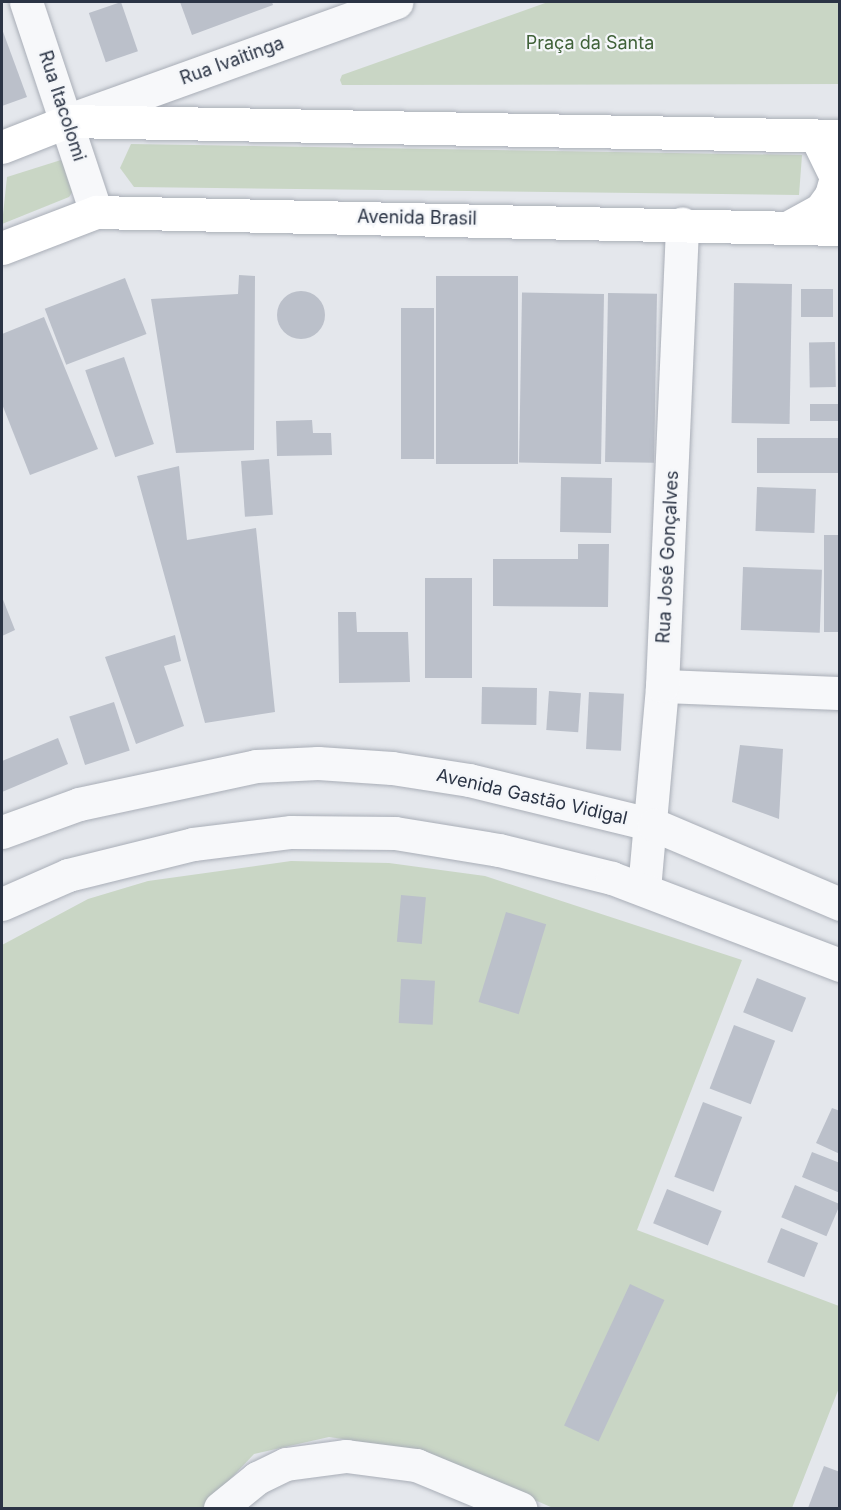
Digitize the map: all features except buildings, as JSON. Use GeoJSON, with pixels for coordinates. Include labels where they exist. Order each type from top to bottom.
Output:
{"type":"FeatureCollection","features":[{"type":"Feature","properties":{"kind":"main road"},"geometry":{"type":"LineString","coordinates":[[2,147],[68,121],[828,136],[836,177],[831,195],[821,209],[789,227]]}},
{"type":"Feature","properties":{"kind":"main road","name":"Avenida Brasil"},"geometry":{"type":"LineString","coordinates":[[2,248],[96,212],[682,223],[840,229]]}},
{"type":"Feature","properties":{"kind":"street","name":"Rua Itacolomi"},"geometry":{"type":"LineString","coordinates":[[26,2],[68,121],[96,212]]}},
{"type":"Feature","properties":{"kind":"street","name":"Rua Ivaitinga"},"geometry":{"type":"LineString","coordinates":[[68,121],[396,2]]}},
{"type":"Feature","properties":{"kind":"street","name":"Rua José Gonçalves"},"geometry":{"type":"LineString","coordinates":[[644,889],[654,825],[662,686],[682,223]]}},
{"type":"Feature","properties":{"kind":"street"},"geometry":{"type":"LineString","coordinates":[[662,686],[840,693]]}},
{"type":"Feature","properties":{"kind":"street","name":"Avenida Gastão Vidigal"},"geometry":{"type":"LineString","coordinates":[[2,832],[79,804],[176,780],[256,766],[318,763],[469,780],[654,825],[840,904]]}},
{"type":"Feature","properties":{"kind":"street"},"geometry":{"type":"LineString","coordinates":[[2,904],[68,875],[148,854],[248,837],[341,830],[499,850],[644,889],[840,965]]}},
{"type":"Feature","properties":{"kind":"street"},"geometry":{"type":"LineString","coordinates":[[220,1509],[257,1478],[286,1464],[346,1455],[416,1465],[520,1509]]}},
{"type":"Feature","properties":{"kind":"green space","name":"Praça da Santa"},"geometry":{"type":"Polygon","coordinates":[[[548,2],[839,2],[839,84],[342,85],[340,80],[342,75],[548,2]]]}},
{"type":"Feature","properties":{"kind":"green space"},"geometry":{"type":"Polygon","coordinates":[[[131,144],[802,155],[799,195],[134,187],[120,168],[131,144]]]}},
{"type":"Feature","properties":{"kind":"green space"},"geometry":{"type":"Polygon","coordinates":[[[61,160],[76,187],[69,197],[2,224],[7,177],[61,160]]]}},
{"type":"Feature","properties":{"kind":"green space"},"geometry":{"type":"Polygon","coordinates":[[[291,861],[389,863],[485,876],[742,960],[637,1230],[839,1306],[839,1388],[792,1508],[553,1508],[423,1451],[329,1437],[254,1454],[203,1508],[2,1508],[2,945],[88,899],[148,881],[291,861]]]}}]}
